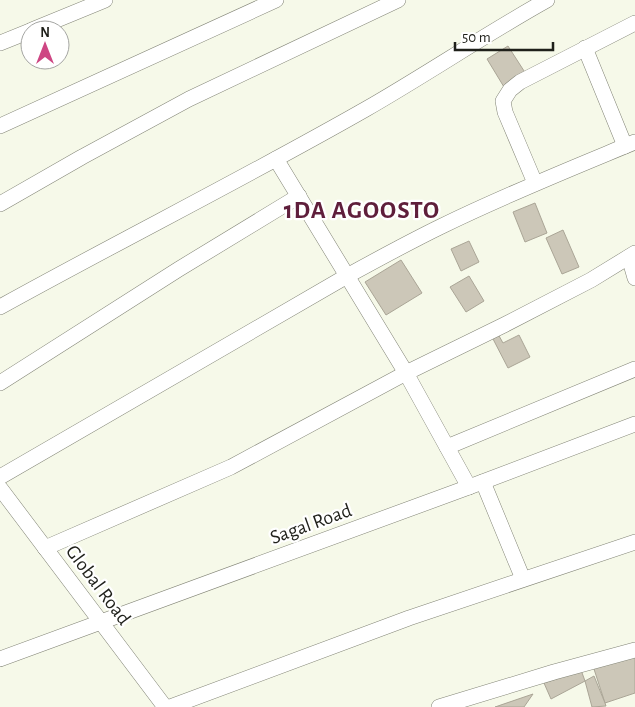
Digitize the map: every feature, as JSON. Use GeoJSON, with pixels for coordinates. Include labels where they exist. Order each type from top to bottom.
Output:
{"type":"FeatureCollection","features":[{"type":"Feature","properties":{"kind":"street"},"geometry":{"type":"LineString","coordinates":[[56,20],[105,0]]}},
{"type":"Feature","properties":{"kind":"street"},"geometry":{"type":"LineString","coordinates":[[0,126],[276,0]]}},
{"type":"Feature","properties":{"kind":"street"},"geometry":{"type":"LineString","coordinates":[[0,204],[82,156],[189,100],[398,0]]}},
{"type":"Feature","properties":{"kind":"street"},"geometry":{"type":"LineString","coordinates":[[0,307],[367,108],[547,0]]}},
{"type":"Feature","properties":{"kind":"street"},"geometry":{"type":"LineString","coordinates":[[536,183],[505,112],[503,101],[510,90],[520,82],[635,23]]}},
{"type":"Feature","properties":{"kind":"street"},"geometry":{"type":"LineString","coordinates":[[0,43],[20,35]]}},
{"type":"Feature","properties":{"kind":"street"},"geometry":{"type":"LineString","coordinates":[[0,477],[347,276],[442,226],[536,183],[630,144],[585,48]]}},
{"type":"Feature","properties":{"kind":"street"},"geometry":{"type":"LineString","coordinates":[[276,159],[406,373],[448,447],[476,485],[523,579]]}},
{"type":"Feature","properties":{"kind":"street"},"geometry":{"type":"LineString","coordinates":[[0,383],[179,269],[299,196]]}},
{"type":"Feature","properties":{"kind":"street"},"geometry":{"type":"LineString","coordinates":[[46,548],[231,467],[406,373],[574,289],[632,255],[635,278]]}},
{"type":"Feature","properties":{"kind":"street"},"geometry":{"type":"LineString","coordinates":[[448,447],[635,369]]}},
{"type":"Feature","properties":{"kind":"street","name":"Sagal Road"},"geometry":{"type":"LineString","coordinates":[[0,659],[476,485],[635,424]]}},
{"type":"Feature","properties":{"kind":"street","name":"Global Road"},"geometry":{"type":"LineString","coordinates":[[0,488],[5,504],[46,548],[165,707]]}},
{"type":"Feature","properties":{"kind":"street"},"geometry":{"type":"LineString","coordinates":[[170,707],[409,618],[635,542]]}},
{"type":"Feature","properties":{"kind":"street"},"geometry":{"type":"LineString","coordinates":[[439,707],[635,650]]}},
{"type":"Feature","properties":{"kind":"building"},"geometry":{"type":"Polygon","coordinates":[[[508,46],[526,74],[504,87],[487,59],[508,46]]]}},
{"type":"Feature","properties":{"kind":"building"},"geometry":{"type":"Polygon","coordinates":[[[535,203],[547,233],[525,242],[513,212],[535,203]]]}},
{"type":"Feature","properties":{"kind":"building"},"geometry":{"type":"Polygon","coordinates":[[[563,230],[579,267],[562,274],[546,238],[563,230]]]}},
{"type":"Feature","properties":{"kind":"building"},"geometry":{"type":"Polygon","coordinates":[[[469,241],[479,262],[461,271],[451,249],[469,241]]]}},
{"type":"Feature","properties":{"kind":"building"},"geometry":{"type":"Polygon","coordinates":[[[401,260],[422,293],[386,315],[365,282],[401,260]]]}},
{"type":"Feature","properties":{"kind":"building"},"geometry":{"type":"Polygon","coordinates":[[[469,276],[484,301],[466,312],[450,287],[469,276]]]}},
{"type":"Feature","properties":{"kind":"building"},"geometry":{"type":"Polygon","coordinates":[[[498,334],[503,343],[519,335],[530,357],[508,368],[492,337],[498,334]]]}},
{"type":"Feature","properties":{"kind":"building"},"geometry":{"type":"Polygon","coordinates":[[[635,656],[635,693],[605,703],[593,666],[635,656]]]}},
{"type":"Feature","properties":{"kind":"building"},"geometry":{"type":"Polygon","coordinates":[[[581,670],[585,681],[551,699],[544,683],[581,670]]]}},
{"type":"Feature","properties":{"kind":"building"},"geometry":{"type":"Polygon","coordinates":[[[594,676],[606,706],[592,707],[585,681],[594,676]]]}},
{"type":"Feature","properties":{"kind":"building"},"geometry":{"type":"Polygon","coordinates":[[[533,694],[524,707],[495,707],[533,694]]]}},
{"type":"Feature","properties":{"kind":"district","name":"1DA AGOOSTO"},"geometry":{"type":"Point","coordinates":[362,210]}}]}
